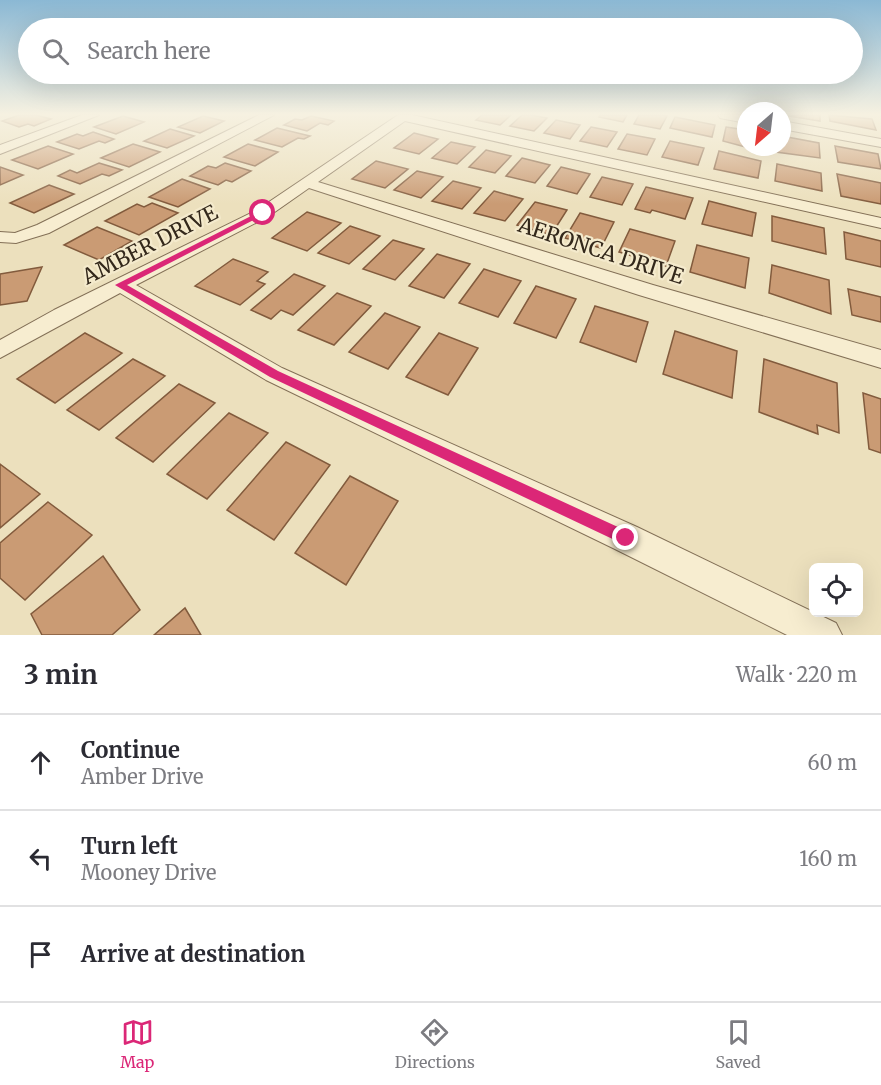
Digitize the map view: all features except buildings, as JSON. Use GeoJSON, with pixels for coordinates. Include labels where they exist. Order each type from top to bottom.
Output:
{"type":"FeatureCollection","features":[{"type":"Feature","properties":{"kind":"street"},"geometry":{"type":"LineString","coordinates":[[0,150],[14,145]]}},
{"type":"Feature","properties":{"kind":"street"},"geometry":{"type":"LineString","coordinates":[[0,237],[16,238],[43,229],[210,145]]}},
{"type":"Feature","properties":{"kind":"street","name":"AMBER DRIVE"},"geometry":{"type":"LineString","coordinates":[[0,350],[120,285],[263,213],[363,145]]}},
{"type":"Feature","properties":{"kind":"street"},"geometry":{"type":"LineString","coordinates":[[532,145],[881,223]]}},
{"type":"Feature","properties":{"kind":"street","name":"AERONCA DRIVE"},"geometry":{"type":"LineString","coordinates":[[308,183],[646,290],[881,359]]}},
{"type":"Feature","properties":{"kind":"street"},"geometry":{"type":"LineString","coordinates":[[120,285],[274,374],[626,538],[824,635]]}},
{"type":"Feature","properties":{"kind":"route"},"geometry":{"type":"LineString","coordinates":[[263,213],[120,285],[274,374],[626,538]]}}]}
